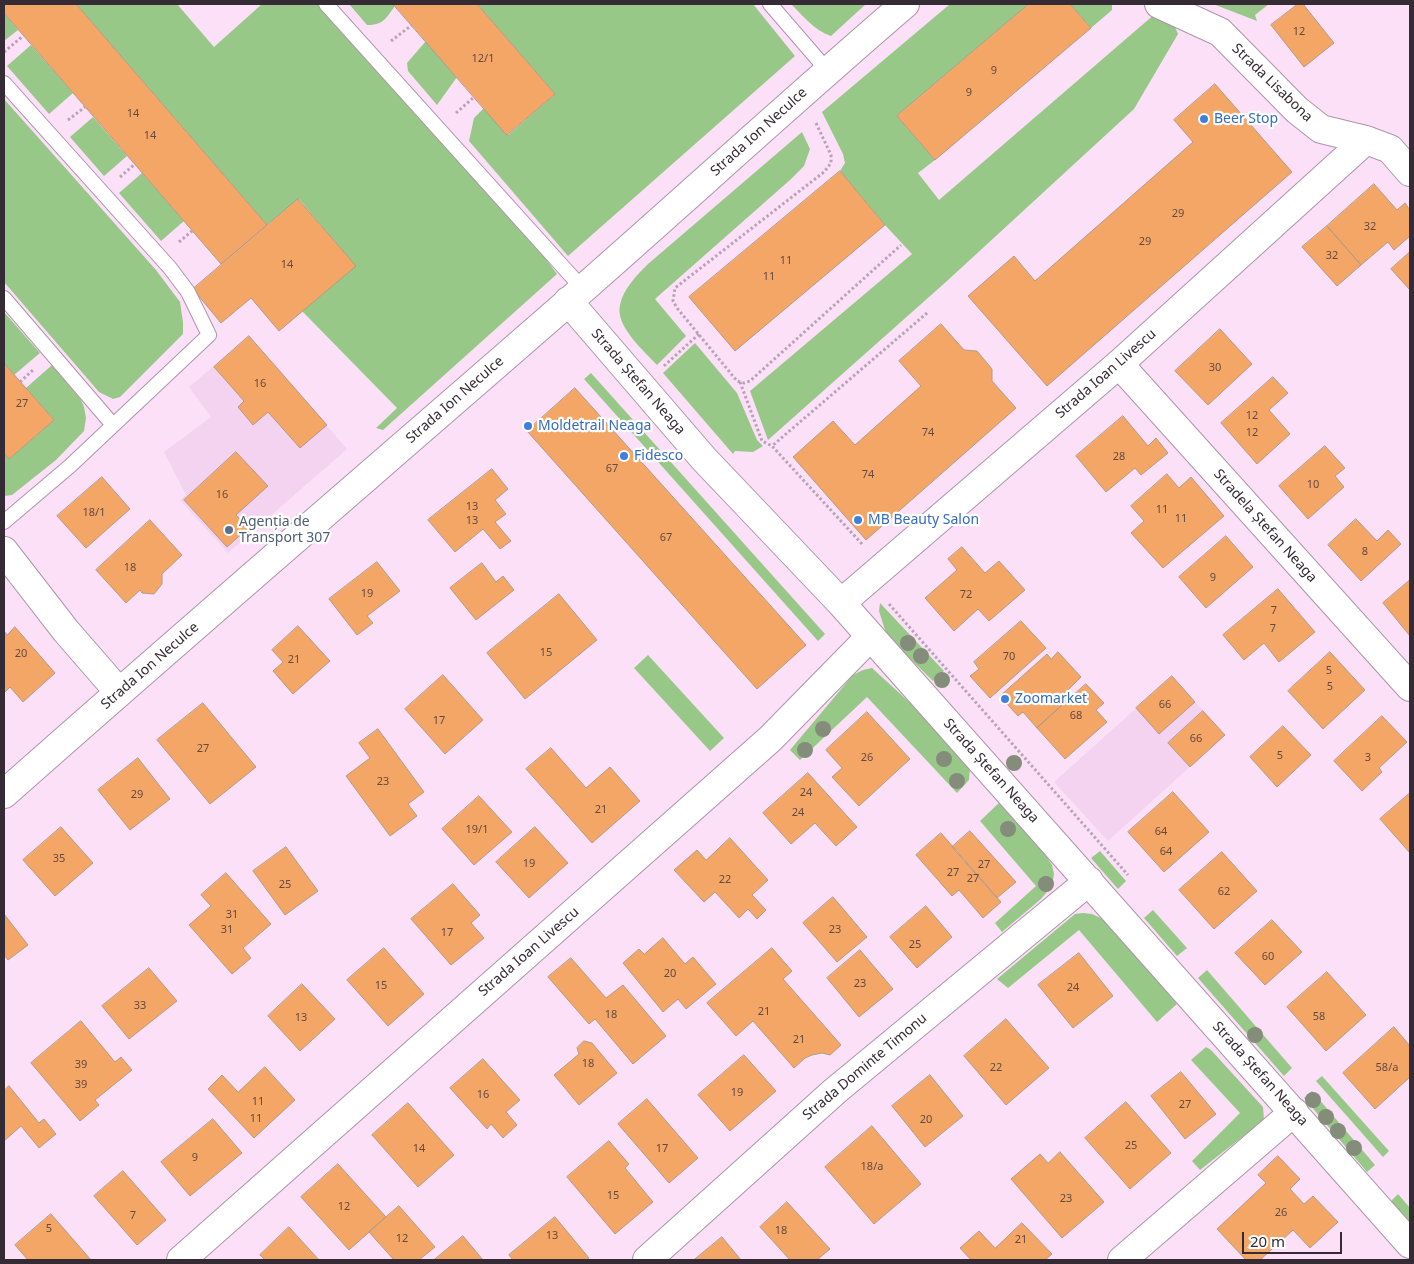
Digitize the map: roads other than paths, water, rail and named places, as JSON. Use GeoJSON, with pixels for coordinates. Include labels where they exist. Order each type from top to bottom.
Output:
{"type":"FeatureCollection","features":[{"type":"Feature","properties":{"kind":"street","name":"Strada Ion Neculce"},"geometry":{"type":"LineString","coordinates":[[4,794],[576,295],[827,70],[905,4]]}},
{"type":"Feature","properties":{"kind":"street","name":"Strada Lisabona"},"geometry":{"type":"LineString","coordinates":[[1159,4],[1220,32],[1297,110],[1321,129],[1366,140],[1390,149],[1410,172]]}},
{"type":"Feature","properties":{"kind":"street","name":"Strada Ioan Livescu"},"geometry":{"type":"LineString","coordinates":[[841,603],[1119,364],[1366,140]]}},
{"type":"Feature","properties":{"kind":"street","name":"Strada Ștefan Neaga"},"geometry":{"type":"LineString","coordinates":[[576,295],[642,387],[704,459],[841,603],[1410,1244]]}},
{"type":"Feature","properties":{"kind":"street","name":"Stradela Ștefan Neaga"},"geometry":{"type":"LineString","coordinates":[[1119,364],[1410,688]]}},
{"type":"Feature","properties":{"kind":"street"},"geometry":{"type":"LineString","coordinates":[[4,551],[66,631],[119,692]]}},
{"type":"Feature","properties":{"kind":"street","name":"Strada Ioan Livescu"},"geometry":{"type":"LineString","coordinates":[[181,1260],[770,739],[870,637]]}},
{"type":"Feature","properties":{"kind":"street","name":"Strada Dominte Timonu"},"geometry":{"type":"LineString","coordinates":[[647,1260],[835,1091],[1089,881]]}},
{"type":"Feature","properties":{"kind":"street"},"geometry":{"type":"LineString","coordinates":[[1122,1260],[1294,1112]]}},
{"type":"Feature","properties":{"kind":"lane"},"geometry":{"type":"LineString","coordinates":[[326,4],[576,295]]}},
{"type":"Feature","properties":{"kind":"lane"},"geometry":{"type":"LineString","coordinates":[[770,4],[827,70]]}},
{"type":"Feature","properties":{"kind":"lane"},"geometry":{"type":"LineString","coordinates":[[4,83],[170,268],[188,292],[209,335],[70,466],[4,522]]}},
{"type":"Feature","properties":{"kind":"lane"},"geometry":{"type":"LineString","coordinates":[[4,298],[113,425]]}},
{"type":"Feature","properties":{"kind":"place","name":"Beer Stop"},"geometry":{"type":"Point","coordinates":[1204,119]}},
{"type":"Feature","properties":{"kind":"place","name":"Moldetrail Neaga"},"geometry":{"type":"Point","coordinates":[528,426]}},
{"type":"Feature","properties":{"kind":"place","name":"Fidesco"},"geometry":{"type":"Point","coordinates":[624,456]}},
{"type":"Feature","properties":{"kind":"place","name":"MB Beauty Salon"},"geometry":{"type":"Point","coordinates":[858,520]}},
{"type":"Feature","properties":{"kind":"place","name":"Agenția de Transport 307"},"geometry":{"type":"Point","coordinates":[229,530]}},
{"type":"Feature","properties":{"kind":"place","name":"Zoomarket"},"geometry":{"type":"Point","coordinates":[1005,699]}}]}
